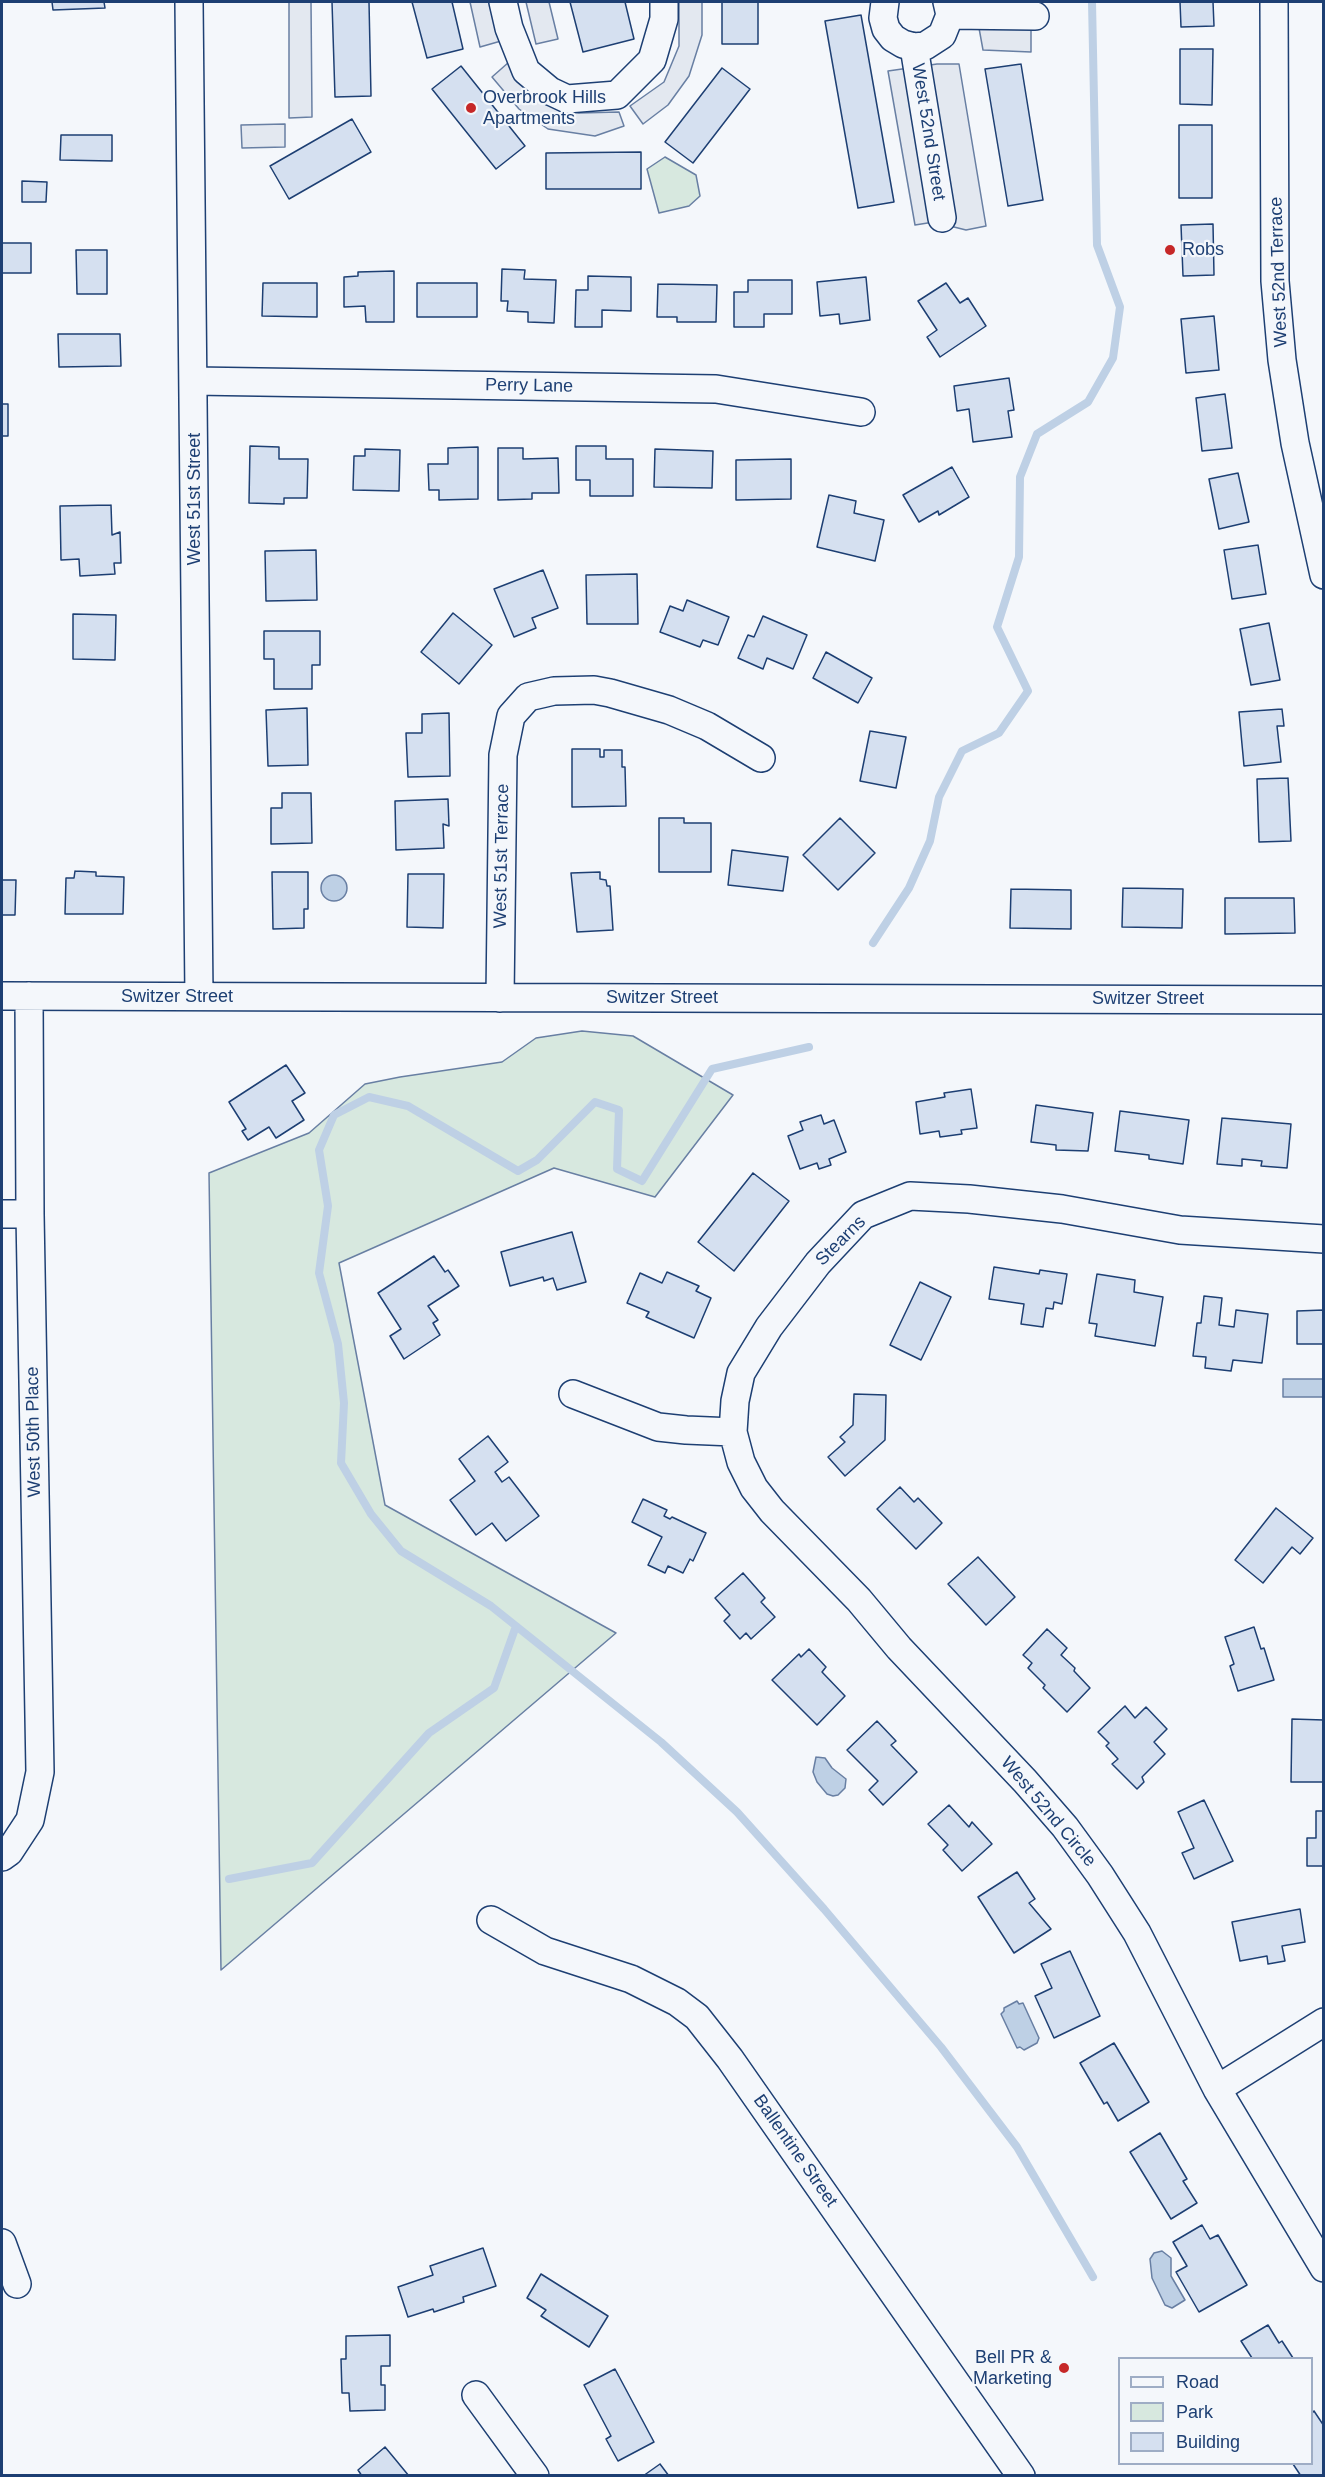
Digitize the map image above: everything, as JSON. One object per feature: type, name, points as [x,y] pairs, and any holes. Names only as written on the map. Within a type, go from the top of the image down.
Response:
[{"type":"street","name":"West 51st Street","points":[[189,2],[199,996]]},
{"type":"street","points":[[503,2],[509,28],[526,71],[550,91],[567,99],[617,95],[652,60],[664,19],[664,2]]},
{"type":"street","name":"West 52nd Street","points":[[885,2],[883,18],[886,29],[893,38],[914,47],[925,46],[942,35],[948,8]]},
{"type":"street","name":"West 52nd Terrace","points":[[1274,2],[1277,304],[1282,360],[1295,443],[1323,575]]},
{"type":"street","points":[[948,8],[1035,16]]},
{"type":"street","name":"West 52nd Street","points":[[914,47],[942,218]]},
{"type":"street","name":"Perry Lane","points":[[194,381],[716,389],[861,412]]},
{"type":"street","name":"West 51st Terrace","points":[[500,998],[503,755],[511,716],[528,697],[554,691],[594,690],[610,693],[669,710],[707,726],[761,758]]},
{"type":"street","name":"Switzer Street","points":[[2,996],[1323,1000]]},
{"type":"street","name":"West 50th Place","points":[[2,1857],[9,1852],[30,1820],[40,1772],[30,1214],[29,996]]},
{"type":"street","name":"Stearns","points":[[733,1432],[735,1401],[741,1373],[769,1327],[818,1263],[863,1215],[910,1196],[969,1199],[1062,1209],[1180,1230],[1323,1239]]},
{"type":"street","points":[[2,1214],[30,1214]]},
{"type":"street","points":[[573,1394],[658,1427],[733,1432]]},
{"type":"street","name":"West 52nd Circle","points":[[733,1432],[741,1462],[754,1488],[772,1511],[858,1600],[899,1648],[1025,1781],[1072,1836],[1107,1885],[1137,1933],[1217,2089],[1323,2268]]},
{"type":"street","name":"Ballentine Street","points":[[490,1920],[545,1951],[631,1979],[677,2002],[697,2018],[730,2059],[1021,2475]]},
{"type":"street","points":[[1217,2089],[1323,2022]]},
{"type":"street","points":[[2,2243],[17,2284]]},
{"type":"street","points":[[476,2395],[535,2475]]},
{"type":"green space","points":[[665,157],[696,175],[700,196],[689,206],[659,213],[647,169]]},
{"type":"green space","points":[[582,1031],[633,1036],[733,1095],[655,1197],[554,1168],[339,1263],[385,1505],[616,1633],[221,1970],[209,1173],[309,1133],[365,1084],[502,1062],[536,1038]]},
{"type":"shaded area","points":[[289,2],[311,2],[312,117],[289,118]]},
{"type":"shaded area","points":[[470,2],[491,2],[501,41],[480,47]]},
{"type":"shaded area","points":[[526,2],[549,2],[558,39],[536,44]]},
{"type":"shaded area","points":[[679,2],[702,2],[702,35],[689,76],[668,105],[643,124],[630,106],[664,82],[679,46]]},
{"type":"shaded area","points":[[980,2],[1031,2],[1031,52],[983,50],[979,28]]},
{"type":"shaded area","points":[[509,62],[544,104],[579,113],[619,112],[624,126],[595,136],[548,129],[519,109],[492,77]]},
{"type":"shaded area","points":[[937,64],[959,64],[986,226],[966,230],[934,222],[915,225],[888,71]]},
{"type":"shaded area","points":[[285,124],[285,147],[242,148],[241,125]]},
{"type":"water","points":[[334,875],[343,879],[347,888],[343,897],[334,901],[325,897],[321,888],[325,879]]},
{"type":"water","points":[[1283,1379],[1323,1379],[1323,1397],[1283,1397]]},
{"type":"water","points":[[816,1757],[825,1758],[832,1768],[846,1779],[845,1788],[838,1795],[827,1794],[817,1782],[813,1772]]},
{"type":"water","points":[[1017,2001],[1019,2004],[1023,2003],[1039,2038],[1037,2043],[1024,2050],[1017,2048],[1001,2014],[1004,2008]]},
{"type":"water","points":[[1162,2251],[1171,2258],[1171,2276],[1185,2300],[1172,2308],[1165,2305],[1152,2278],[1150,2259],[1154,2253]]},
{"type":"building","points":[[52,2],[104,2],[105,8],[53,10]]},
{"type":"building","points":[[332,2],[369,2],[371,96],[335,97]]},
{"type":"building","name":"Overbrook Hills Apartments","points":[[412,2],[452,2],[463,49],[427,58]]},
{"type":"building","name":"Overbrook Hills Apartments","points":[[570,2],[625,2],[634,39],[583,52]]},
{"type":"building","points":[[722,2],[758,2],[758,44],[722,44]]},
{"type":"building","points":[[1180,2],[1213,2],[1214,26],[1181,27]]},
{"type":"building","points":[[861,15],[894,202],[858,208],[825,21]]},
{"type":"building","points":[[1180,49],[1213,49],[1212,105],[1180,104]]},
{"type":"building","points":[[1021,64],[1043,200],[1008,206],[985,69]]},
{"type":"building","name":"Overbrook Hills Apartments","points":[[461,66],[525,146],[496,169],[432,89]]},
{"type":"building","points":[[722,68],[750,89],[693,163],[665,142]]},
{"type":"building","points":[[352,119],[371,152],[289,199],[270,166]]},
{"type":"building","points":[[1179,125],[1212,125],[1212,198],[1179,198]]},
{"type":"building","points":[[61,135],[112,135],[112,161],[60,160]]},
{"type":"building","name":"Overbrook Hills Apartments","points":[[641,152],[641,189],[546,189],[546,153]]},
{"type":"building","points":[[22,181],[47,182],[46,202],[22,202]]},
{"type":"building","points":[[1213,224],[1214,275],[1183,276],[1181,225]]},
{"type":"building","points":[[2,243],[31,243],[31,273],[2,273]]},
{"type":"building","points":[[76,250],[107,250],[107,294],[77,294]]},
{"type":"building","points":[[502,269],[525,270],[524,279],[556,280],[554,323],[528,322],[528,312],[507,311],[508,301],[501,301]]},
{"type":"building","points":[[394,271],[394,322],[366,322],[365,306],[344,307],[344,277],[358,276],[358,272]]},
{"type":"building","points":[[588,276],[631,277],[631,311],[602,310],[602,327],[575,327],[576,290],[588,290]]},
{"type":"building","points":[[866,277],[870,320],[840,324],[839,314],[820,316],[817,282]]},
{"type":"building","points":[[748,280],[792,280],[792,314],[764,314],[764,327],[734,327],[734,292],[748,292]]},
{"type":"building","points":[[263,283],[317,283],[317,317],[262,316]]},
{"type":"building","points":[[417,283],[477,283],[477,317],[417,317]]},
{"type":"building","points":[[946,283],[960,303],[968,298],[986,326],[940,357],[927,337],[937,330],[918,301]]},
{"type":"building","points":[[658,284],[717,285],[716,322],[677,322],[677,317],[657,317]]},
{"type":"building","points":[[1214,316],[1219,370],[1186,373],[1181,319]]},
{"type":"building","points":[[58,334],[120,334],[121,366],[59,367]]},
{"type":"building","points":[[1009,378],[1014,410],[1008,411],[1012,437],[973,442],[969,409],[957,411],[954,386]]},
{"type":"building","points":[[1225,394],[1232,448],[1202,451],[1196,398]]},
{"type":"building","points":[[2,404],[8,404],[8,436],[2,436]]},
{"type":"building","points":[[250,446],[279,447],[279,459],[308,459],[307,498],[284,498],[284,504],[249,503]]},
{"type":"building","points":[[576,446],[606,446],[606,459],[633,459],[633,496],[590,496],[590,480],[576,480]]},
{"type":"building","points":[[478,447],[478,499],[439,500],[439,490],[429,490],[428,464],[448,464],[448,448]]},
{"type":"building","points":[[498,448],[523,448],[523,459],[558,458],[559,493],[532,493],[532,499],[498,500]]},
{"type":"building","points":[[365,449],[400,450],[399,491],[353,490],[354,456],[365,456]]},
{"type":"building","points":[[655,449],[713,451],[712,488],[654,487]]},
{"type":"building","points":[[791,459],[791,499],[736,500],[736,460]]},
{"type":"building","points":[[952,467],[969,497],[939,515],[938,511],[919,522],[903,495]]},
{"type":"building","points":[[1238,473],[1249,522],[1219,529],[1209,479]]},
{"type":"building","points":[[829,495],[856,501],[854,513],[884,520],[875,561],[817,547]]},
{"type":"building","points":[[111,505],[112,535],[120,532],[121,563],[114,563],[115,574],[80,576],[79,559],[61,560],[60,506]]},
{"type":"building","points":[[1258,545],[1266,594],[1232,599],[1224,550]]},
{"type":"building","points":[[316,550],[317,600],[266,601],[265,551]]},
{"type":"building","points":[[543,570],[558,608],[532,618],[536,628],[514,637],[494,589]]},
{"type":"building","points":[[637,574],[638,624],[587,624],[586,575]]},
{"type":"building","points":[[687,600],[729,617],[718,645],[703,640],[700,647],[660,632],[670,606],[683,611]]},
{"type":"building","points":[[453,613],[492,645],[459,684],[421,652]]},
{"type":"building","points":[[73,614],[116,615],[115,660],[73,659]]},
{"type":"building","points":[[763,616],[807,635],[793,669],[767,658],[763,669],[738,658],[748,635],[754,637]]},
{"type":"building","points":[[1269,623],[1280,680],[1251,685],[1240,629]]},
{"type":"building","points":[[264,631],[320,631],[320,665],[312,665],[312,689],[274,689],[274,659],[264,659]]},
{"type":"building","points":[[826,652],[872,678],[858,703],[813,678]]},
{"type":"building","points":[[307,708],[308,765],[268,766],[266,710]]},
{"type":"building","points":[[1282,709],[1284,726],[1277,726],[1281,762],[1244,766],[1239,712]]},
{"type":"building","points":[[449,713],[450,776],[408,777],[406,733],[422,733],[422,714]]},
{"type":"building","points":[[870,731],[906,737],[896,788],[860,781]]},
{"type":"building","points":[[572,749],[600,749],[600,757],[604,757],[604,750],[622,750],[626,806],[572,807]]},
{"type":"building","points":[[1288,778],[1291,841],[1259,842],[1257,779]]},
{"type":"building","points":[[282,793],[311,793],[312,843],[271,844],[271,808],[282,808]]},
{"type":"building","points":[[448,799],[449,826],[443,824],[444,848],[396,850],[395,801]]},
{"type":"building","points":[[659,818],[684,818],[684,823],[711,823],[711,872],[659,872]]},
{"type":"building","points":[[840,818],[875,853],[838,890],[803,855]]},
{"type":"building","points":[[732,850],[788,857],[783,891],[728,885]]},
{"type":"building","points":[[75,871],[96,872],[96,876],[124,877],[123,914],[65,914],[66,878],[74,878]]},
{"type":"building","points":[[272,872],[308,872],[308,909],[304,909],[304,928],[273,929]]},
{"type":"building","points":[[600,872],[600,879],[606,880],[607,886],[610,886],[613,930],[577,932],[571,873]]},
{"type":"building","points":[[408,874],[444,874],[443,928],[407,927]]},
{"type":"building","points":[[2,880],[16,880],[15,915],[2,915]]},
{"type":"building","points":[[1123,888],[1183,889],[1182,928],[1122,927]]},
{"type":"building","points":[[1011,889],[1071,890],[1071,929],[1010,928]]},
{"type":"building","points":[[1225,898],[1294,898],[1295,933],[1225,934]]},
{"type":"building","points":[[286,1065],[305,1093],[292,1101],[304,1120],[276,1138],[269,1127],[248,1140],[242,1131],[246,1129],[229,1102]]},
{"type":"building","points":[[971,1089],[977,1128],[961,1130],[962,1134],[940,1137],[939,1131],[920,1134],[916,1102],[945,1097],[944,1093]]},
{"type":"building","points":[[1036,1105],[1093,1113],[1088,1151],[1056,1150],[1056,1145],[1031,1142]]},
{"type":"building","points":[[1120,1111],[1189,1120],[1183,1164],[1149,1159],[1149,1155],[1115,1151]]},
{"type":"building","points":[[821,1115],[824,1124],[834,1120],[846,1152],[829,1159],[831,1165],[819,1169],[817,1163],[800,1169],[788,1136],[803,1130],[800,1122]]},
{"type":"building","points":[[1222,1118],[1291,1124],[1287,1168],[1261,1166],[1262,1161],[1242,1159],[1242,1166],[1217,1164]]},
{"type":"building","points":[[753,1173],[789,1201],[734,1271],[698,1242]]},
{"type":"building","points":[[572,1232],[586,1282],[557,1290],[553,1278],[544,1281],[543,1277],[510,1286],[501,1252]]},
{"type":"building","points":[[434,1256],[459,1286],[428,1306],[438,1320],[433,1323],[440,1335],[404,1359],[390,1336],[401,1329],[378,1293]]},
{"type":"building","points":[[994,1267],[1039,1274],[1040,1270],[1067,1274],[1062,1304],[1054,1302],[1053,1309],[1046,1308],[1043,1327],[1021,1324],[1024,1304],[989,1299]]},
{"type":"building","points":[[667,1272],[699,1286],[696,1291],[711,1298],[694,1338],[646,1317],[649,1312],[627,1303],[640,1273],[662,1283]]},
{"type":"building","points":[[1097,1274],[1135,1280],[1134,1292],[1163,1297],[1155,1346],[1095,1336],[1097,1324],[1089,1323]]},
{"type":"building","points":[[920,1282],[951,1297],[921,1360],[890,1345]]},
{"type":"building","points":[[1204,1296],[1222,1298],[1219,1325],[1234,1327],[1236,1310],[1268,1314],[1262,1363],[1233,1360],[1231,1371],[1205,1368],[1206,1357],[1193,1356],[1197,1323],[1201,1323]]},
{"type":"building","points":[[1324,1310],[1324,1344],[1297,1344],[1297,1311]]},
{"type":"building","points":[[854,1394],[886,1395],[885,1440],[845,1476],[828,1457],[845,1442],[840,1437],[853,1425]]},
{"type":"building","points":[[488,1436],[508,1462],[495,1472],[502,1482],[509,1477],[539,1516],[506,1541],[492,1523],[476,1535],[450,1500],[475,1481],[459,1459]]},
{"type":"building","points":[[900,1487],[914,1502],[918,1498],[942,1523],[916,1549],[877,1509]]},
{"type":"building","points":[[643,1499],[667,1510],[664,1516],[670,1519],[672,1517],[706,1533],[693,1561],[690,1559],[683,1573],[668,1566],[665,1573],[648,1565],[662,1537],[632,1522]]},
{"type":"building","points":[[1276,1508],[1313,1538],[1300,1554],[1292,1547],[1263,1583],[1235,1560]]},
{"type":"building","points":[[978,1557],[1015,1597],[986,1625],[948,1584]]},
{"type":"building","points":[[743,1573],[765,1598],[761,1602],[775,1617],[751,1639],[746,1633],[740,1639],[724,1621],[730,1615],[715,1598]]},
{"type":"building","points":[[1254,1627],[1261,1649],[1264,1648],[1274,1680],[1238,1691],[1230,1666],[1234,1664],[1225,1637]]},
{"type":"building","points":[[1047,1629],[1067,1648],[1061,1655],[1075,1668],[1074,1671],[1090,1688],[1067,1712],[1043,1688],[1045,1685],[1028,1668],[1032,1663],[1023,1655]]},
{"type":"building","points":[[809,1649],[826,1667],[822,1672],[845,1696],[817,1725],[772,1680],[799,1654],[801,1657]]},
{"type":"building","points":[[1125,1706],[1135,1718],[1146,1707],[1167,1729],[1154,1742],[1165,1754],[1142,1777],[1144,1782],[1137,1789],[1112,1764],[1118,1759],[1106,1746],[1109,1743],[1098,1732]]},
{"type":"building","points":[[1292,1719],[1324,1720],[1324,1782],[1291,1782]]},
{"type":"building","points":[[877,1721],[896,1741],[891,1745],[917,1772],[883,1805],[869,1790],[878,1781],[847,1750]]},
{"type":"building","points":[[1204,1800],[1233,1861],[1194,1879],[1182,1853],[1194,1848],[1178,1812]]},
{"type":"building","points":[[949,1805],[969,1827],[972,1822],[992,1844],[962,1871],[943,1850],[948,1845],[928,1824]]},
{"type":"building","points":[[1316,1811],[1324,1811],[1324,1866],[1307,1866],[1307,1838],[1316,1838]]},
{"type":"building","points":[[1017,1872],[1035,1899],[1029,1903],[1051,1929],[1014,1953],[978,1897]]},
{"type":"building","points":[[1300,1909],[1305,1942],[1282,1946],[1285,1961],[1268,1964],[1267,1956],[1240,1961],[1232,1922]]},
{"type":"building","points":[[1070,1951],[1100,2016],[1054,2038],[1035,1996],[1052,1988],[1041,1964]]},
{"type":"building","points":[[1114,2043],[1149,2102],[1118,2121],[1107,2102],[1104,2104],[1080,2063]]},
{"type":"building","points":[[1160,2133],[1187,2179],[1183,2181],[1197,2203],[1171,2219],[1130,2152]]},
{"type":"building","points":[[1202,2225],[1210,2239],[1218,2235],[1247,2285],[1199,2312],[1176,2272],[1187,2266],[1173,2242]]},
{"type":"building","points":[[483,2248],[496,2286],[463,2297],[464,2302],[434,2312],[433,2309],[408,2317],[398,2287],[433,2275],[430,2266]]},
{"type":"building","points":[[541,2274],[608,2316],[589,2347],[541,2316],[546,2310],[527,2298]]},
{"type":"building","points":[[1268,2325],[1279,2343],[1282,2341],[1292,2357],[1251,2357],[1241,2341]]},
{"type":"building","points":[[390,2335],[390,2366],[381,2366],[381,2385],[385,2385],[385,2410],[350,2411],[349,2393],[342,2393],[341,2359],[346,2359],[346,2336]]},
{"type":"building","points":[[615,2369],[654,2442],[618,2461],[606,2439],[611,2436],[584,2385]]},
{"type":"building","points":[[1313,2412],[1324,2426],[1324,2476],[1301,2476],[1294,2465],[1313,2465]]},
{"type":"building","points":[[385,2447],[409,2476],[362,2476],[358,2470]]},
{"type":"building","points":[[660,2464],[669,2476],[643,2476]]},
{"type":"waterway","points":[[873,943],[909,888],[930,841],[939,797],[962,751],[999,733],[1028,691],[997,627],[1019,557],[1020,477],[1037,434],[1088,402],[1113,358],[1120,307],[1097,245],[1092,2]]},
{"type":"waterway","points":[[809,1047],[712,1069],[642,1181],[617,1169],[619,1110],[595,1102],[537,1160],[518,1171],[408,1106],[369,1097],[334,1115],[319,1150],[328,1206],[319,1273],[338,1344],[344,1403],[341,1463],[371,1514],[401,1551],[491,1606],[661,1742],[737,1812],[824,1909],[941,2047],[1017,2147],[1093,2277]]},
{"type":"waterway","points":[[229,1879],[312,1863],[429,1733],[494,1688],[516,1626]]},
{"type":"place","name":"Overbrook Hills Apartments","points":[[471,108]]},
{"type":"place","name":"Robs","points":[[1170,250]]},
{"type":"place","name":"Bell PR & Marketing","points":[[1064,2368]]}]
